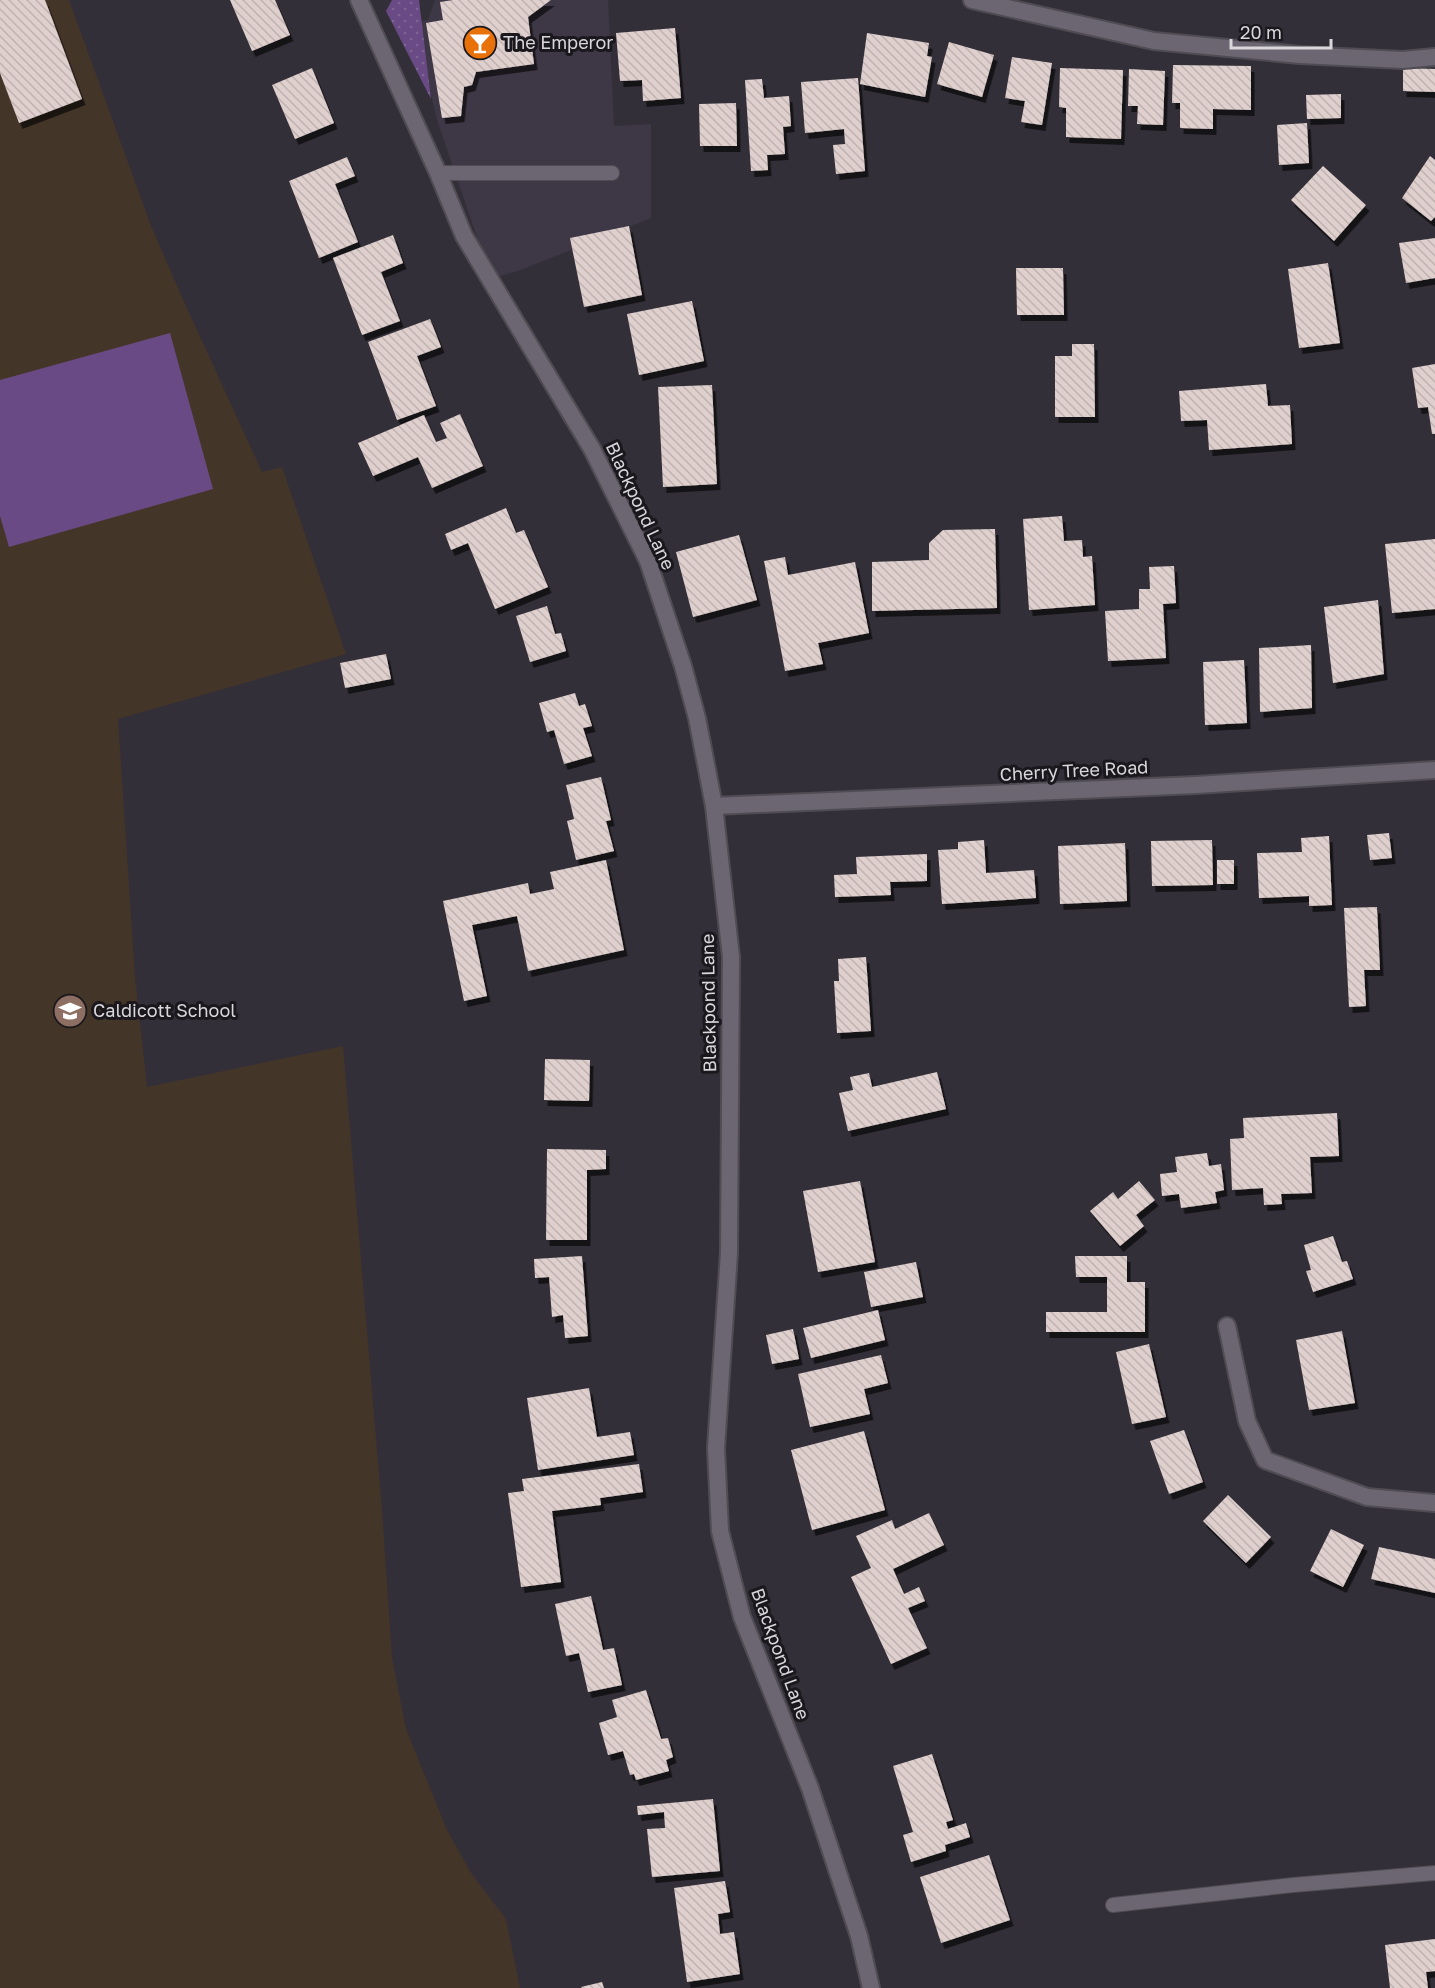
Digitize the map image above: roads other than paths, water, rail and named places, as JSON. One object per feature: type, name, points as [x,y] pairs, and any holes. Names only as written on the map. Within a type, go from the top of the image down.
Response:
[{"type":"street","name":"Blackpond Lane","points":[[359,0],[438,173],[464,236],[592,449],[648,561],[683,666],[714,806],[731,957],[729,1253],[716,1448],[720,1531],[742,1617],[810,1788],[859,1936],[871,1988]]},
{"type":"street","points":[[972,0],[1154,41],[1300,55],[1403,60],[1435,57]]},
{"type":"street","name":"Cherry Tree Road","points":[[714,806],[1196,785],[1435,770]]},
{"type":"street","points":[[1227,1326],[1247,1421],[1265,1460],[1367,1497],[1435,1503]]},
{"type":"lane","points":[[438,173],[612,173]]},
{"type":"lane","points":[[1113,1905],[1293,1885],[1435,1873]]},
{"type":"place","name":"The Emperor","points":[[480,43]]},
{"type":"place","name":"Caldicott School","points":[[70,1011]]}]
